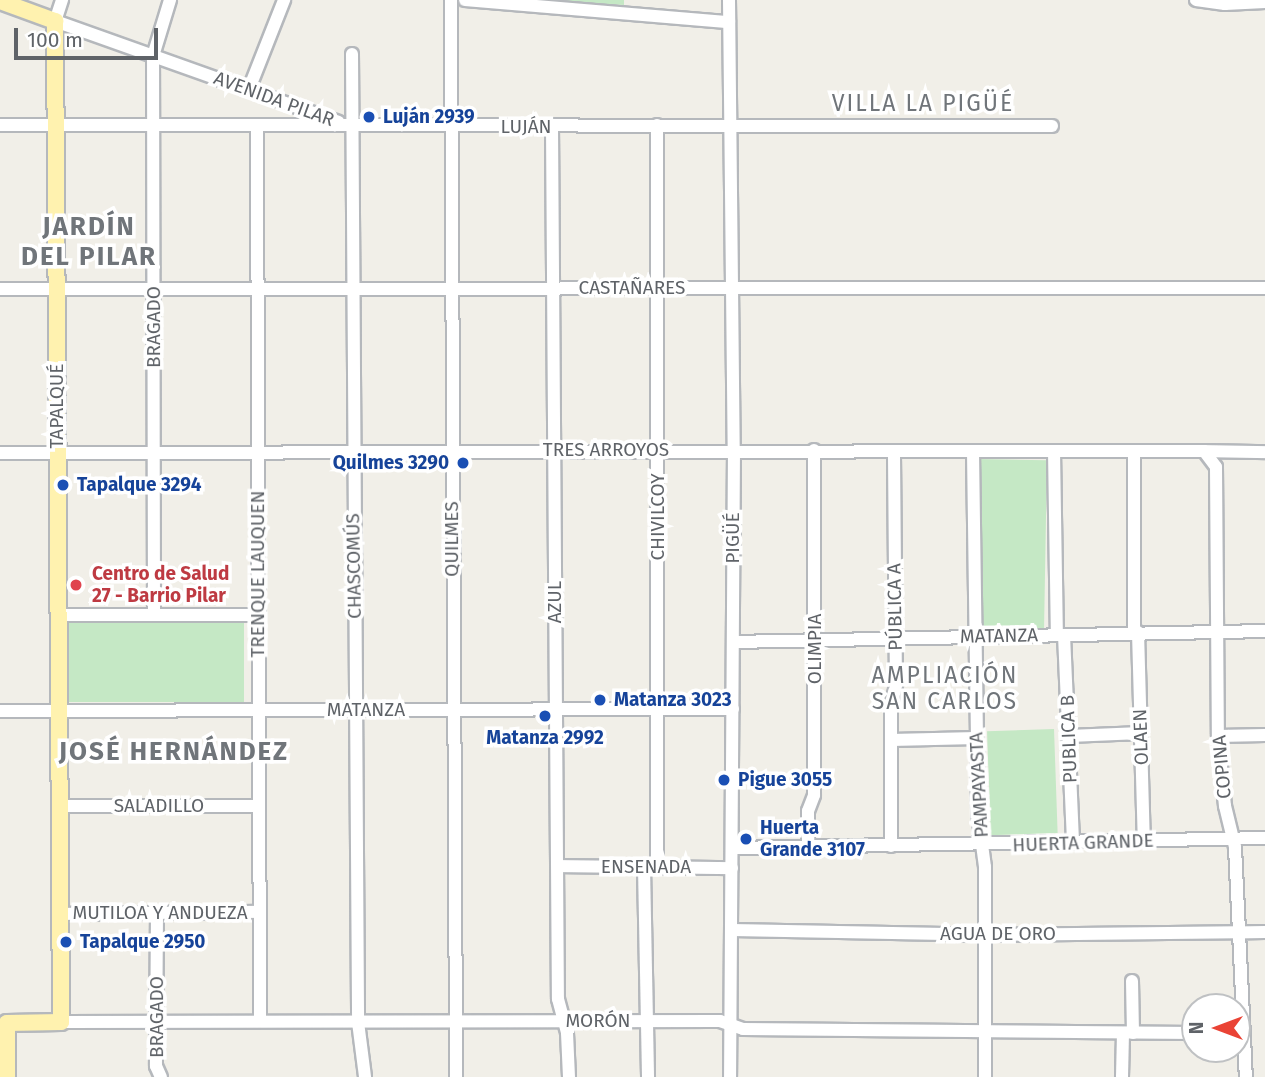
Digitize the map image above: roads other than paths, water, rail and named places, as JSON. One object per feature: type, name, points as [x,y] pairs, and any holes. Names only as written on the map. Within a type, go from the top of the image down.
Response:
[{"type":"main road","name":"AVENIDA PILAR","points":[[0,1],[55,21]]},
{"type":"main road","name":"TAPALQUÉ","points":[[55,21],[61,1022]]},
{"type":"main road","name":"MORÓN","points":[[3,1023],[61,1022]]},
{"type":"main road","points":[[3,1023],[7,1077]]},
{"type":"street","name":"TAPALQUÉ","points":[[55,21],[62,0]]},
{"type":"street","name":"BRAGADO","points":[[154,615],[152,55],[170,0]]},
{"type":"street","points":[[249,89],[284,0]]},
{"type":"street","name":"QUILMES","points":[[451,0],[456,1077]]},
{"type":"street","points":[[465,0],[729,22]]},
{"type":"street","points":[[634,0],[634,14]]},
{"type":"street","name":"PIGÜÉ","points":[[729,0],[734,449],[730,1077]]},
{"type":"street","points":[[1196,0],[1265,2]]},
{"type":"street","name":"AVENIDA PILAR","points":[[55,21],[350,126]]},
{"type":"street","name":"CHASCOMÚS","points":[[352,54],[351,288],[358,1022],[365,1077]]},
{"type":"street","name":"LUJÁN","points":[[0,125],[1052,126]]},
{"type":"street","name":"CHIVILCOY","points":[[648,1077],[651,867],[658,709],[657,125]]},
{"type":"street","name":"TRENQUE LAUQUEN","points":[[257,126],[260,1021]]},
{"type":"street","name":"AZUL","points":[[552,127],[558,999],[565,1021],[569,1077]]},
{"type":"street","name":"CASTAÑARES","points":[[0,289],[1265,288]]},
{"type":"street","name":"TRES ARROYOS","points":[[0,453],[734,449],[1134,451],[1208,454],[1265,452]]},
{"type":"street","name":"OLIMPIA","points":[[808,847],[808,811],[814,795],[814,450]]},
{"type":"street","name":"PÚBLICA A","points":[[891,846],[895,639],[894,451]]},
{"type":"street","name":"PUBLICA B","points":[[1054,451],[1060,635],[1069,736],[1073,843]]},
{"type":"street","name":"OLAEN","points":[[1134,451],[1136,633],[1144,841]]},
{"type":"street","name":"PAMPAYASTA","points":[[972,452],[977,738],[985,935],[985,1077]]},
{"type":"street","name":"COPINA","points":[[1208,454],[1216,467],[1218,736],[1234,839],[1241,993]]},
{"type":"street","points":[[58,615],[259,615]]},
{"type":"street","name":"MATANZA","points":[[733,642],[1265,631]]},
{"type":"street","name":"MATANZA","points":[[0,711],[733,709]]},
{"type":"street","points":[[1069,736],[1141,733]]},
{"type":"street","points":[[1218,736],[1265,735]]},
{"type":"street","points":[[891,740],[977,738]]},
{"type":"street","name":"SALADILLO","points":[[59,806],[259,806]]},
{"type":"street","name":"HUERTA GRANDE","points":[[732,848],[1265,838]]},
{"type":"street","name":"ENSENADA","points":[[559,866],[732,868]]},
{"type":"street","name":"MUTILOA Y ANDUEZA","points":[[60,914],[260,912]]},
{"type":"street","name":"BRAGADO","points":[[157,913],[156,1066],[161,1077]]},
{"type":"street","name":"AGUA DE ORO","points":[[732,930],[985,935],[1265,932]]},
{"type":"street","points":[[1122,1077],[1132,981]]},
{"type":"street","name":"MORÓN","points":[[61,1022],[648,1021],[731,1024],[743,1029],[1181,1033]]},
{"type":"place","name":"Luján 2939","points":[[369,117]]},
{"type":"place","name":"Quilmes 3290","points":[[463,463]]},
{"type":"place","name":"Tapalque 3294","points":[[63,485]]},
{"type":"place","name":"Centro de Salud 27 - Barrio Pilar","points":[[76,585]]},
{"type":"place","name":"Matanza 3023","points":[[600,700]]},
{"type":"place","name":"Matanza 2992","points":[[545,716]]},
{"type":"place","name":"Pigue 3055","points":[[724,780]]},
{"type":"place","name":"Huerta Grande 3107","points":[[746,839]]},
{"type":"place","name":"Tapalque 2950","points":[[66,942]]},
{"type":"district","name":"VILLA LA PIGÜÉ","points":[[923,103]]},
{"type":"district","name":"JARDÍN DEL PILAR","points":[[89,242]]},
{"type":"district","name":"AMPLIACIÓN SAN CARLOS","points":[[945,688]]},
{"type":"district","name":"JOSÉ HERNÁNDEZ","points":[[174,752]]}]
